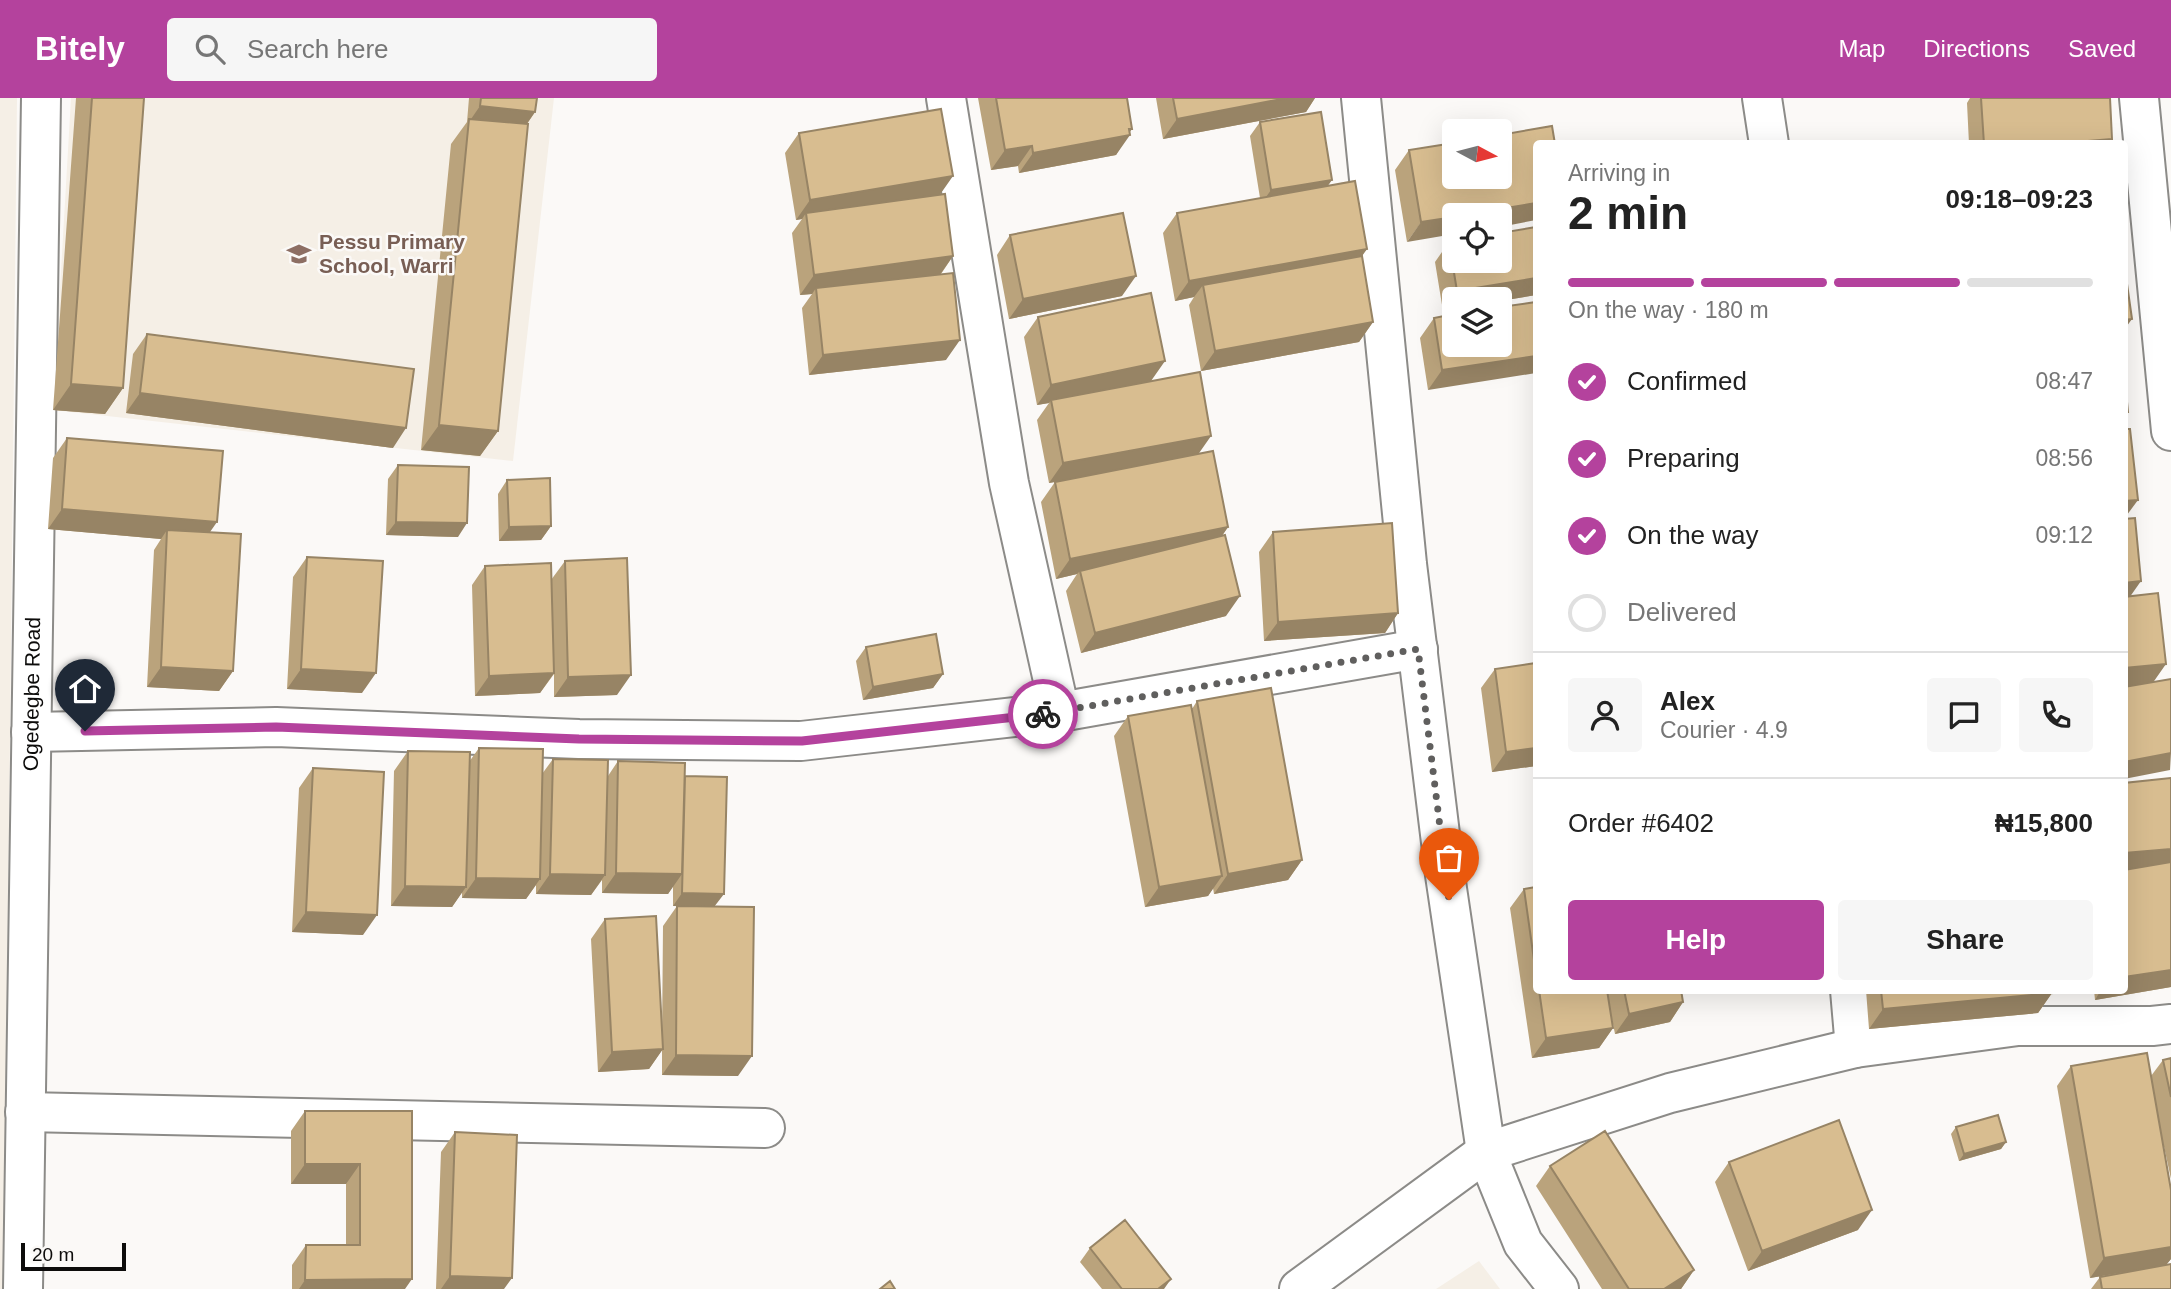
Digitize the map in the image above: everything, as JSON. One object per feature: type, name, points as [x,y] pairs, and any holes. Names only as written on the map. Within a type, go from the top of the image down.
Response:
[{"type":"street","name":"Ogedegbe Road","points":[[23,1289],[41,98]]},
{"type":"street","points":[[946,98],[1009,483],[1060,712]]},
{"type":"street","points":[[1361,98],[1418,649],[1445,875],[1486,1152],[1523,1243],[1559,1289]]},
{"type":"street","points":[[1762,98],[1768,140]]},
{"type":"street","points":[[2139,98],[2171,431]]},
{"type":"street","points":[[31,732],[276,727],[579,739],[802,741],[1060,712],[1418,649]]},
{"type":"street","points":[[1850,994],[1854,1048]]},
{"type":"street","points":[[1299,1289],[1486,1152],[1670,1093],[1854,1048],[2018,1026],[2171,1024]]},
{"type":"street","points":[[25,1112],[765,1128]]},
{"type":"shaded area","points":[[0,98],[17,98],[4,1289],[0,1289]]},
{"type":"shaded area","name":"Pessu Primary School, Warri","points":[[71,98],[554,98],[513,461],[53,410]]},
{"type":"shaded area","points":[[1479,1261],[1500,1289],[1436,1289]]},
{"type":"building","points":[[92,98],[144,98],[123,388],[71,384]]},
{"type":"building","points":[[481,98],[537,98],[535,112],[480,106]]},
{"type":"building","points":[[996,98],[1127,98],[1132,129],[1129,129],[1130,135],[1033,153],[1032,146],[1005,150]]},
{"type":"building","points":[[1173,98],[1287,98],[1177,119]]},
{"type":"building","points":[[1981,98],[2110,98],[2112,139],[1984,140]]},
{"type":"building","points":[[941,109],[953,176],[810,200],[799,133]]},
{"type":"building","points":[[1321,112],[1332,180],[1271,190],[1260,122]]},
{"type":"building","points":[[469,119],[528,124],[498,431],[439,425]]},
{"type":"building","points":[[1552,126],[1554,140],[1533,140],[1533,203],[1512,207],[1512,203],[1442,203],[1442,219],[1421,222],[1409,150],[1442,145],[1442,189],[1512,189],[1512,133]]},
{"type":"building","points":[[1355,181],[1367,249],[1189,281],[1177,213]]},
{"type":"building","points":[[945,194],[953,256],[814,275],[806,213]]},
{"type":"building","points":[[1123,213],[1136,276],[1023,299],[1010,235]]},
{"type":"building","points":[[1533,228],[1533,278],[1481,287],[1456,287],[1454,273],[1512,273],[1512,231]]},
{"type":"building","points":[[1362,256],[1373,322],[1215,351],[1203,285]]},
{"type":"building","points":[[953,273],[960,340],[823,355],[816,288]]},
{"type":"building","points":[[2128,291],[2132,319],[2128,320]]},
{"type":"building","points":[[1151,293],[1165,361],[1051,385],[1038,317]]},
{"type":"building","points":[[1533,302],[1533,356],[1442,370],[1434,318],[1442,316],[1442,357],[1512,357],[1512,305]]},
{"type":"building","points":[[147,334],[414,369],[406,428],[140,393]]},
{"type":"building","points":[[1200,372],[1211,436],[1063,463],[1051,400]]},
{"type":"building","points":[[2128,429],[2130,429],[2138,500],[2128,501]]},
{"type":"building","points":[[67,438],[223,451],[217,522],[62,509]]},
{"type":"building","points":[[1213,451],[1228,527],[1070,559],[1055,482]]},
{"type":"building","points":[[398,465],[469,467],[467,523],[396,522]]},
{"type":"building","points":[[550,478],[551,526],[509,527],[507,480]]},
{"type":"building","points":[[2135,518],[2141,581],[2128,583],[2128,519]]},
{"type":"building","points":[[1392,523],[1398,613],[1278,622],[1273,532]]},
{"type":"building","points":[[167,530],[241,534],[233,671],[161,667]]},
{"type":"building","points":[[1225,535],[1240,596],[1095,633],[1080,571]]},
{"type":"building","points":[[307,557],[383,561],[376,673],[301,669]]},
{"type":"building","points":[[627,558],[631,675],[568,677],[565,561]]},
{"type":"building","points":[[551,563],[554,673],[489,676],[485,566]]},
{"type":"building","points":[[2158,593],[2166,664],[2128,668],[2128,597]]},
{"type":"building","points":[[936,634],[943,674],[873,687],[866,647]]},
{"type":"building","points":[[1533,663],[1533,748],[1506,752],[1495,669]]},
{"type":"building","points":[[2171,679],[2171,753],[2128,761],[2128,686]]},
{"type":"building","points":[[1271,688],[1302,860],[1228,874],[1197,701]]},
{"type":"building","points":[[1191,705],[1222,876],[1159,887],[1128,716]]},
{"type":"building","points":[[479,748],[543,749],[540,879],[476,878]]},
{"type":"building","points":[[408,751],[470,752],[466,887],[405,886]]},
{"type":"building","points":[[553,759],[608,760],[605,875],[550,874]]},
{"type":"building","points":[[618,761],[685,763],[682,874],[616,873]]},
{"type":"building","points":[[313,768],[384,772],[377,915],[306,912]]},
{"type":"building","points":[[685,776],[727,777],[724,894],[682,893]]},
{"type":"building","points":[[2171,778],[2171,849],[2128,853],[2128,783]]},
{"type":"building","points":[[2171,862],[2171,970],[2128,976],[2128,869]]},
{"type":"building","points":[[1533,888],[1533,953],[1524,889]]},
{"type":"building","points":[[677,906],[754,907],[752,1056],[676,1055]]},
{"type":"building","points":[[656,916],[663,1049],[612,1052],[605,919]]},
{"type":"building","points":[[1540,994],[1608,994],[1613,1028],[1546,1038]]},
{"type":"building","points":[[1625,994],[1682,994],[1683,1002],[1629,1014]]},
{"type":"building","points":[[1881,994],[2041,994],[1883,1009]]},
{"type":"building","points":[[2147,1053],[2171,1190],[2171,1247],[2104,1258],[2071,1066]]},
{"type":"building","points":[[2171,1058],[2171,1097],[2163,1060]]},
{"type":"building","points":[[305,1111],[412,1111],[412,1279],[305,1280],[306,1245],[360,1245],[360,1164],[305,1164]]},
{"type":"building","points":[[1998,1115],[2006,1142],[1964,1154],[1956,1127]]},
{"type":"building","points":[[1839,1120],[1872,1210],[1762,1251],[1729,1162]]},
{"type":"building","points":[[1605,1131],[1694,1270],[1664,1289],[1629,1289],[1550,1166]]},
{"type":"building","points":[[455,1132],[517,1135],[512,1278],[450,1276]]},
{"type":"building","points":[[1125,1220],[1171,1279],[1158,1289],[1122,1289],[1090,1248]]},
{"type":"building","points":[[2171,1264],[2171,1289],[2102,1289],[2100,1277]]},
{"type":"building","points":[[890,1281],[895,1289],[880,1289]]},
{"type":"way so far","points":[[1043,714],[1418,649],[1449,900]]},
{"type":"place","name":"Pessu Primary School, Warri","points":[[299,254]]},
{"type":"route","points":[[85,731],[276,727],[579,739],[802,741],[1043,714]]}]
